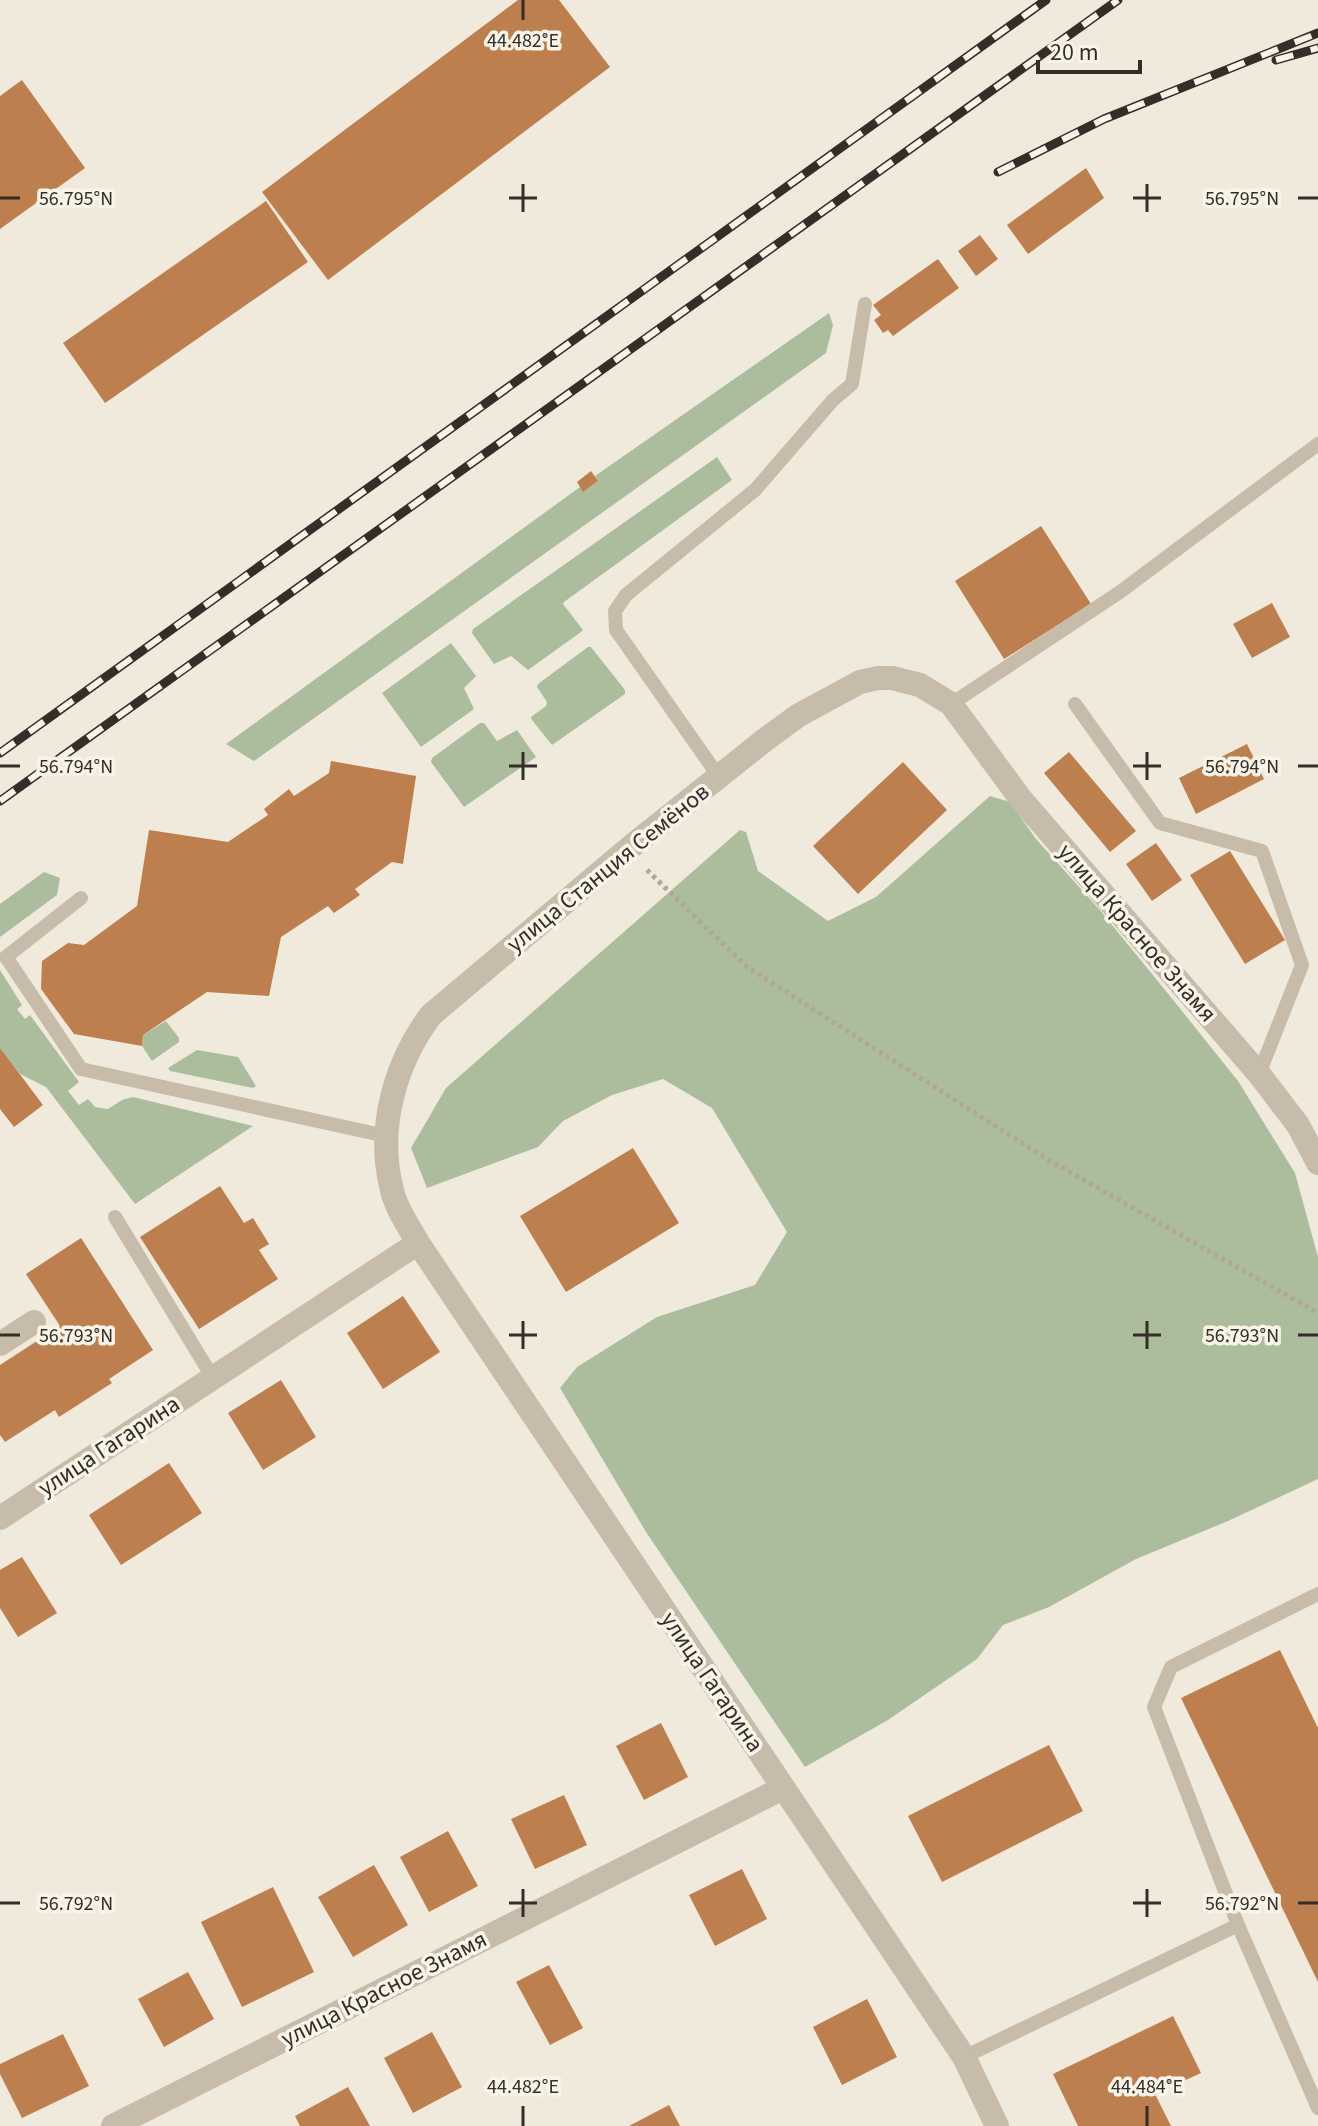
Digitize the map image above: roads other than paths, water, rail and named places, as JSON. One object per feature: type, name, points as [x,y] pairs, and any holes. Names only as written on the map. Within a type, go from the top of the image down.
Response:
[{"type":"street","name":"улица Станция Семёнов","points":[[391,1187],[386,1136],[400,1067],[414,1038],[431,1015],[627,851],[799,715],[860,682],[878,678],[907,681],[931,690],[951,704]]},
{"type":"street","name":"улица Красное Знамя","points":[[951,704],[1020,798],[1259,1074],[1298,1125],[1318,1163]]},
{"type":"street","name":"улица Гагарина","points":[[391,1187],[397,1205],[418,1243],[964,2057],[997,2126]]},
{"type":"street","name":"улица Гагарина","points":[[0,1518],[418,1243]]},
{"type":"street","points":[[0,1344],[34,1322]]},
{"type":"street","name":"улица Красное Знамя","points":[[113,2126],[783,1788]]},
{"type":"lane","points":[[719,777],[616,630],[615,611],[626,595],[755,490],[833,400],[852,384],[865,304]]},
{"type":"lane","points":[[951,704],[1120,592],[1318,444]]},
{"type":"lane","points":[[1075,704],[1160,823],[1262,851],[1302,965],[1259,1074]]},
{"type":"lane","points":[[81,898],[6,957],[81,1069],[386,1136]]},
{"type":"lane","points":[[115,1217],[213,1378]]},
{"type":"lane","points":[[1318,1594],[1171,1667],[1154,1707],[1238,1925],[1318,2108]]},
{"type":"lane","points":[[964,2057],[1238,1925]]},
{"type":"railway","points":[[0,753],[1046,0]]},
{"type":"railway","points":[[0,801],[1118,0]]},
{"type":"railway","points":[[998,172],[1104,119],[1318,33]]},
{"type":"railway","points":[[1276,60],[1318,48]]}]
